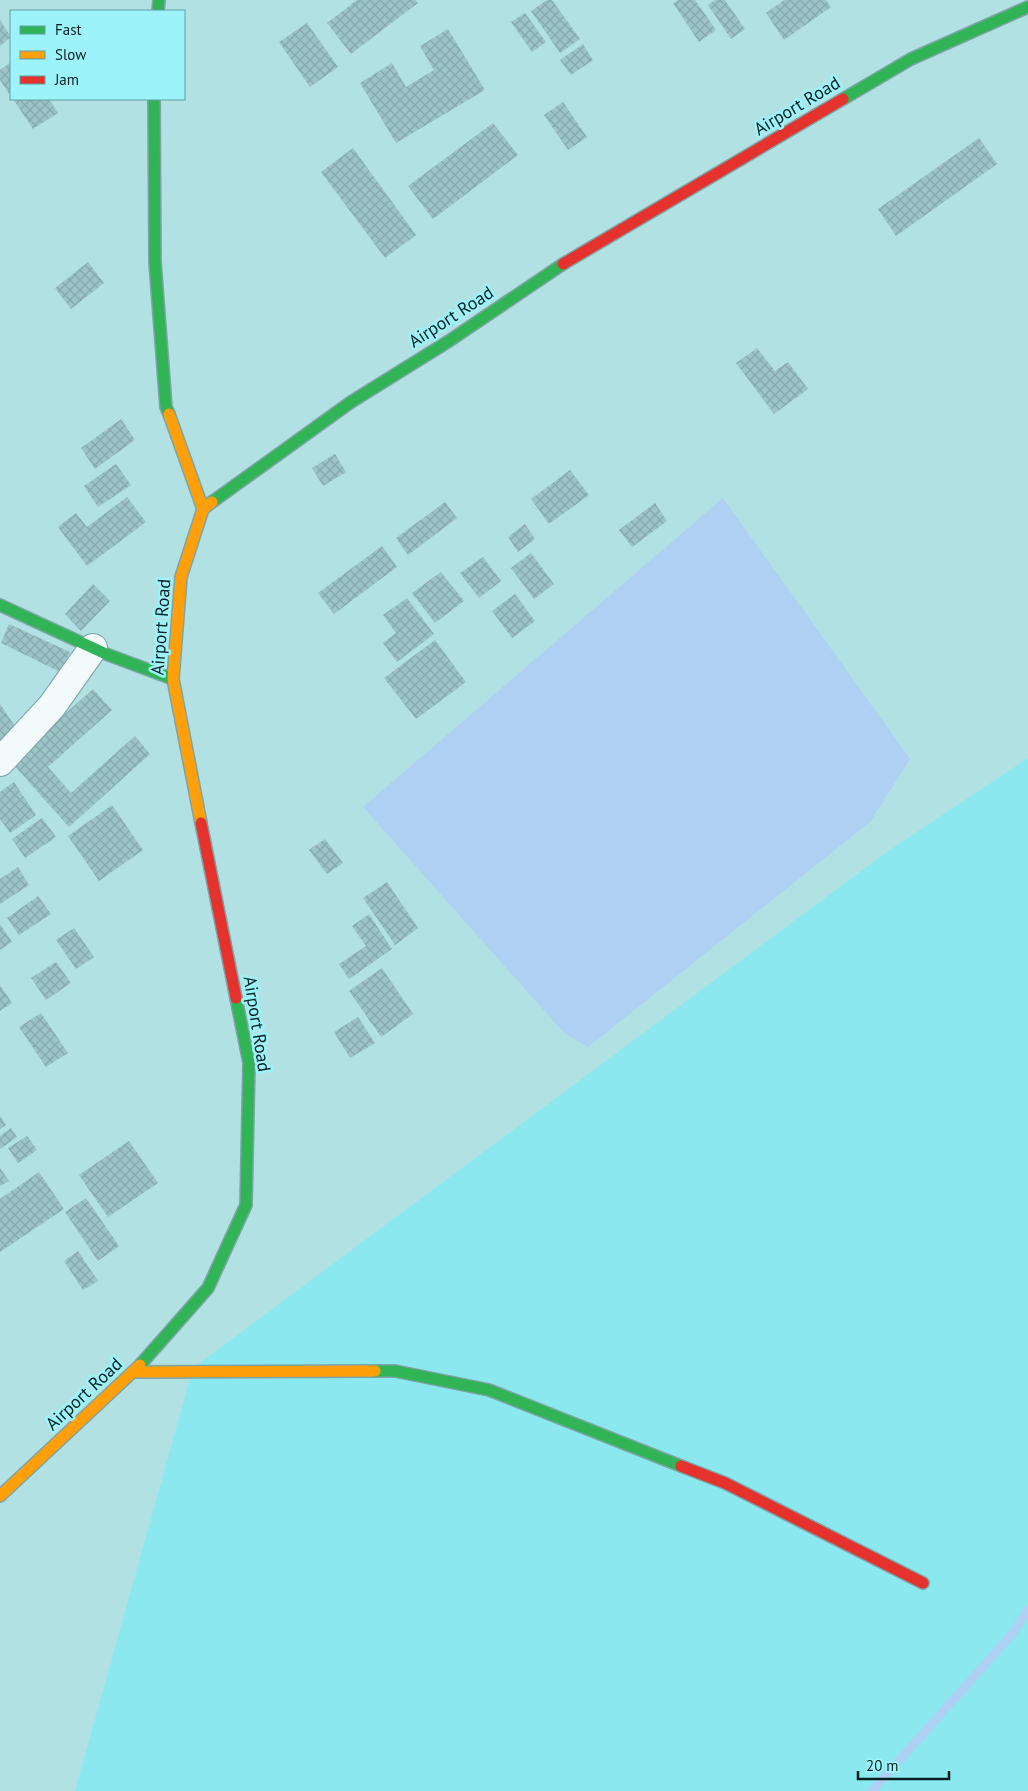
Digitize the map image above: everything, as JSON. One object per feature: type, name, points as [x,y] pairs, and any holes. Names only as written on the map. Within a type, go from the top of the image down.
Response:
[{"type":"main road","name":"Airport Road","points":[[0,1496],[134,1372],[208,1288],[246,1205],[249,1063],[173,679],[181,577],[204,509],[351,402],[449,341],[548,273],[911,59],[1028,7]]},
{"type":"main road","points":[[154,100],[155,262],[166,407],[204,509]]},
{"type":"main road","points":[[0,605],[93,648],[173,679]]},
{"type":"main road","points":[[134,1372],[395,1371],[489,1390],[725,1483],[923,1583]]},
{"type":"street","points":[[0,762],[52,706],[93,648]]},
{"type":"shaded area","points":[[723,498],[910,759],[870,822],[588,1047],[565,1034],[363,807]]},
{"type":"shaded area","points":[[1028,758],[1028,1791],[75,1791],[193,1368],[884,854]]},
{"type":"building","points":[[357,0],[415,0],[418,3],[351,54],[327,23]]},
{"type":"building","points":[[547,0],[552,0],[580,39],[560,53],[531,11]]},
{"type":"building","points":[[678,0],[695,0],[716,30],[699,42],[673,3]]},
{"type":"building","points":[[715,0],[725,0],[745,29],[731,39],[708,5]]},
{"type":"building","points":[[784,0],[826,0],[831,7],[784,40],[766,13]]},
{"type":"building","points":[[525,13],[546,42],[532,52],[511,22]]},
{"type":"building","points":[[0,20],[10,38],[0,46]]},
{"type":"building","points":[[307,23],[338,67],[310,87],[279,42]]},
{"type":"building","points":[[448,29],[485,90],[396,143],[360,83],[392,63],[406,87],[434,70],[420,46]]},
{"type":"building","points":[[583,44],[593,60],[571,75],[560,60]]},
{"type":"building","points":[[10,63],[10,95],[0,80],[0,70]]},
{"type":"building","points":[[14,100],[50,100],[58,113],[33,129]]},
{"type":"building","points":[[563,102],[587,137],[568,150],[544,115]]},
{"type":"building","points":[[493,123],[518,155],[433,219],[408,186]]},
{"type":"building","points":[[979,138],[997,164],[896,236],[878,209]]},
{"type":"building","points":[[353,148],[416,235],[385,258],[321,172]]},
{"type":"building","points":[[88,262],[104,283],[71,309],[55,288]]},
{"type":"building","points":[[757,348],[775,371],[788,362],[808,389],[774,414],[736,363]]},
{"type":"building","points":[[121,419],[135,440],[95,469],[81,448]]},
{"type":"building","points":[[335,454],[346,472],[323,486],[312,468]]},
{"type":"building","points":[[116,464],[131,485],[98,507],[84,486]]},
{"type":"building","points":[[570,470],[589,495],[549,524],[531,499]]},
{"type":"building","points":[[127,497],[146,522],[87,566],[58,527],[76,513],[87,527]]},
{"type":"building","points":[[445,502],[457,518],[408,555],[396,538]]},
{"type":"building","points":[[655,503],[667,521],[632,547],[619,530]]},
{"type":"building","points":[[525,524],[535,539],[518,552],[508,537]]},
{"type":"building","points":[[382,546],[397,567],[334,614],[318,593]]},
{"type":"building","points":[[531,553],[554,584],[534,599],[511,568]]},
{"type":"building","points":[[483,557],[501,581],[479,598],[460,573]]},
{"type":"building","points":[[441,572],[464,601],[435,623],[412,593]]},
{"type":"building","points":[[93,584],[110,601],[81,631],[65,614]]},
{"type":"building","points":[[515,594],[535,621],[512,638],[492,611]]},
{"type":"building","points":[[407,598],[434,634],[397,662],[383,643],[396,633],[383,615]]},
{"type":"building","points":[[9,624],[70,652],[60,672],[1,643]]},
{"type":"building","points":[[435,640],[466,682],[416,719],[384,678]]},
{"type":"building","points":[[93,689],[112,710],[48,767],[71,793],[135,736],[150,754],[69,827],[11,762]]},
{"type":"building","points":[[0,704],[21,735],[0,750]]},
{"type":"building","points":[[14,782],[36,815],[10,833],[0,819],[0,792]]},
{"type":"building","points":[[112,805],[143,850],[99,881],[68,836]]},
{"type":"building","points":[[42,818],[56,837],[25,858],[12,839]]},
{"type":"building","points":[[325,839],[343,863],[327,874],[309,850]]},
{"type":"building","points":[[18,867],[29,885],[0,904],[0,879]]},
{"type":"building","points":[[387,882],[418,928],[395,945],[363,898]]},
{"type":"building","points":[[38,896],[51,914],[19,935],[7,918]]},
{"type":"building","points":[[369,914],[392,949],[349,979],[339,964],[366,946],[352,926]]},
{"type":"building","points":[[0,924],[12,942],[0,950]]},
{"type":"building","points":[[74,928],[94,957],[76,969],[56,940]]},
{"type":"building","points":[[56,962],[71,983],[46,1000],[31,978]]},
{"type":"building","points":[[382,968],[413,1014],[381,1037],[349,991]]},
{"type":"building","points":[[0,985],[12,1003],[0,1011]]},
{"type":"building","points":[[41,1013],[68,1053],[46,1067],[19,1027]]},
{"type":"building","points":[[358,1017],[375,1043],[350,1058],[334,1032]]},
{"type":"building","points":[[0,1116],[6,1125],[0,1129]]},
{"type":"building","points":[[11,1128],[17,1137],[0,1149],[0,1136]]},
{"type":"building","points":[[27,1136],[37,1150],[18,1163],[8,1148]]},
{"type":"building","points":[[129,1141],[158,1183],[108,1217],[79,1175]]},
{"type":"building","points":[[0,1168],[9,1181],[0,1186]]},
{"type":"building","points":[[39,1172],[64,1209],[0,1252],[0,1199]]},
{"type":"building","points":[[86,1198],[119,1246],[98,1261],[65,1212]]},
{"type":"building","points":[[78,1251],[98,1281],[83,1290],[64,1261]]},
{"type":"waterway","points":[[872,1791],[1013,1633],[1028,1610]]},
{"type":"traffic: fast","points":[[158,10],[159,0]]},
{"type":"traffic: fast","points":[[843,99],[911,59],[1028,7]]},
{"type":"traffic: fast","points":[[154,100],[155,262],[166,407],[169,414]]},
{"type":"traffic: fast","points":[[212,502],[351,402],[449,341],[563,264]]},
{"type":"traffic: fast","points":[[0,605],[106,654],[173,679]]},
{"type":"traffic: fast","points":[[140,1365],[208,1288],[246,1205],[249,1063],[236,998]]},
{"type":"traffic: fast","points":[[375,1371],[395,1371],[489,1390],[681,1466]]},
{"type":"traffic: slow","points":[[169,414],[203,509]]},
{"type":"traffic: slow","points":[[201,823],[173,679],[181,577],[203,509],[212,502]]},
{"type":"traffic: slow","points":[[0,1496],[140,1365]]},
{"type":"traffic: slow","points":[[134,1372],[375,1371]]},
{"type":"traffic: jam","points":[[563,264],[843,99]]},
{"type":"traffic: jam","points":[[201,823],[236,998]]},
{"type":"traffic: jam","points":[[681,1466],[725,1483],[923,1583]]}]
